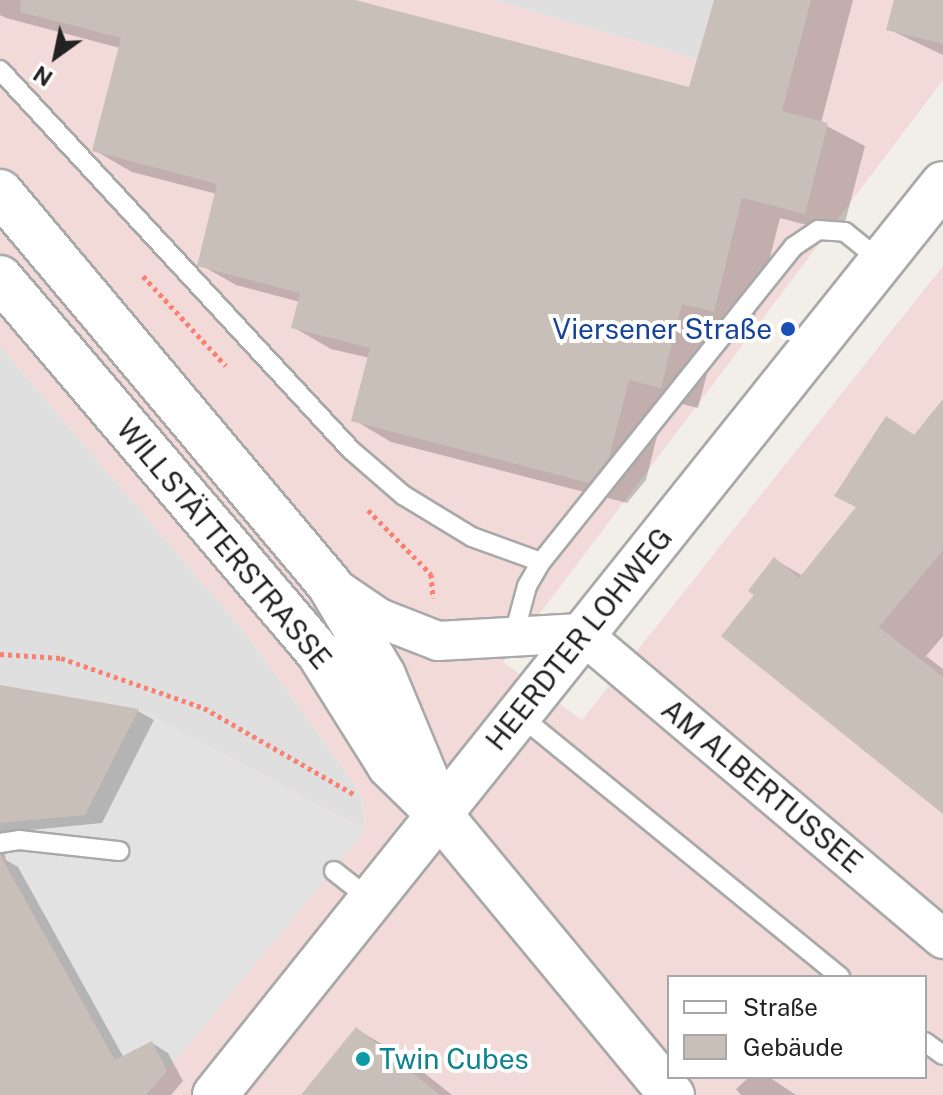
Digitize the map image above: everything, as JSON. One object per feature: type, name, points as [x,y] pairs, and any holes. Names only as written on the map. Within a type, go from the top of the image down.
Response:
[{"type":"street","name":"HEERDTER LOHWEG","points":[[215,1095],[440,815],[581,633],[943,184]]},
{"type":"street","name":"WILLSTÄTTERSTRASSE","points":[[0,192],[329,584],[400,710],[440,815]]},
{"type":"street","name":"WILLSTÄTTERSTRASSE","points":[[0,278],[319,653],[390,766],[440,815],[672,1095]]},
{"type":"street","name":"WILLSTÄTTERSTRASSE","points":[[329,584],[379,618],[438,641],[581,633]]},
{"type":"street","name":"AM ALBERTUSSEE","points":[[581,633],[943,939]]},
{"type":"lane","points":[[0,70],[351,450],[403,495],[472,537],[541,562]]},
{"type":"lane","points":[[513,638],[527,586],[541,562],[793,247],[818,230],[845,232],[881,261]]},
{"type":"lane","points":[[518,714],[838,975]]},
{"type":"lane","points":[[0,843],[19,840],[119,851]]},
{"type":"lane","points":[[334,871],[371,900]]},
{"type":"path","points":[[136,268],[232,371]]},
{"type":"path","points":[[364,506],[431,574],[438,641]]},
{"type":"path","points":[[0,654],[61,658],[204,708],[362,800]]},
{"type":"shaded area","points":[[0,0],[492,0],[697,59],[714,0],[943,0],[943,80],[503,662],[582,720],[943,266],[943,1095],[0,1095],[0,691],[9,686],[139,709],[366,829],[362,800],[353,782],[247,635],[0,346]]},
{"type":"shaded area","points":[[492,0],[714,0],[697,59]]},
{"type":"shaded area","points":[[0,346],[247,635],[353,782],[362,800],[366,830],[139,709],[0,691]]},
{"type":"shaded area","points":[[139,709],[366,830],[167,1071],[151,1041],[115,1060],[4,860],[0,823],[85,815]]},
{"type":"building","points":[[21,0],[355,0],[689,87],[714,0],[811,0],[782,111],[828,123],[805,214],[742,198],[714,312],[682,304],[661,388],[629,380],[609,458],[589,483],[351,421],[370,348],[291,328],[300,293],[197,266],[217,184],[92,151],[121,38],[20,12]]},
{"type":"building","points":[[894,0],[943,0],[943,44],[886,30]]},
{"type":"building","points":[[943,399],[943,550],[879,627],[943,677],[943,814],[721,636],[754,595],[748,591],[774,557],[799,578],[856,507],[834,496],[886,416],[914,435]]},
{"type":"building","points":[[0,685],[139,709],[85,815],[0,823]]},
{"type":"building","points":[[0,855],[115,1060],[152,1041],[167,1071],[146,1095],[0,1095]]},
{"type":"building","name":"Twin Cubes","points":[[356,1027],[440,1095],[301,1095]]},
{"type":"place","name":"Viersener Straße","points":[[788,329]]},
{"type":"place","name":"Twin Cubes","points":[[363,1059]]}]
